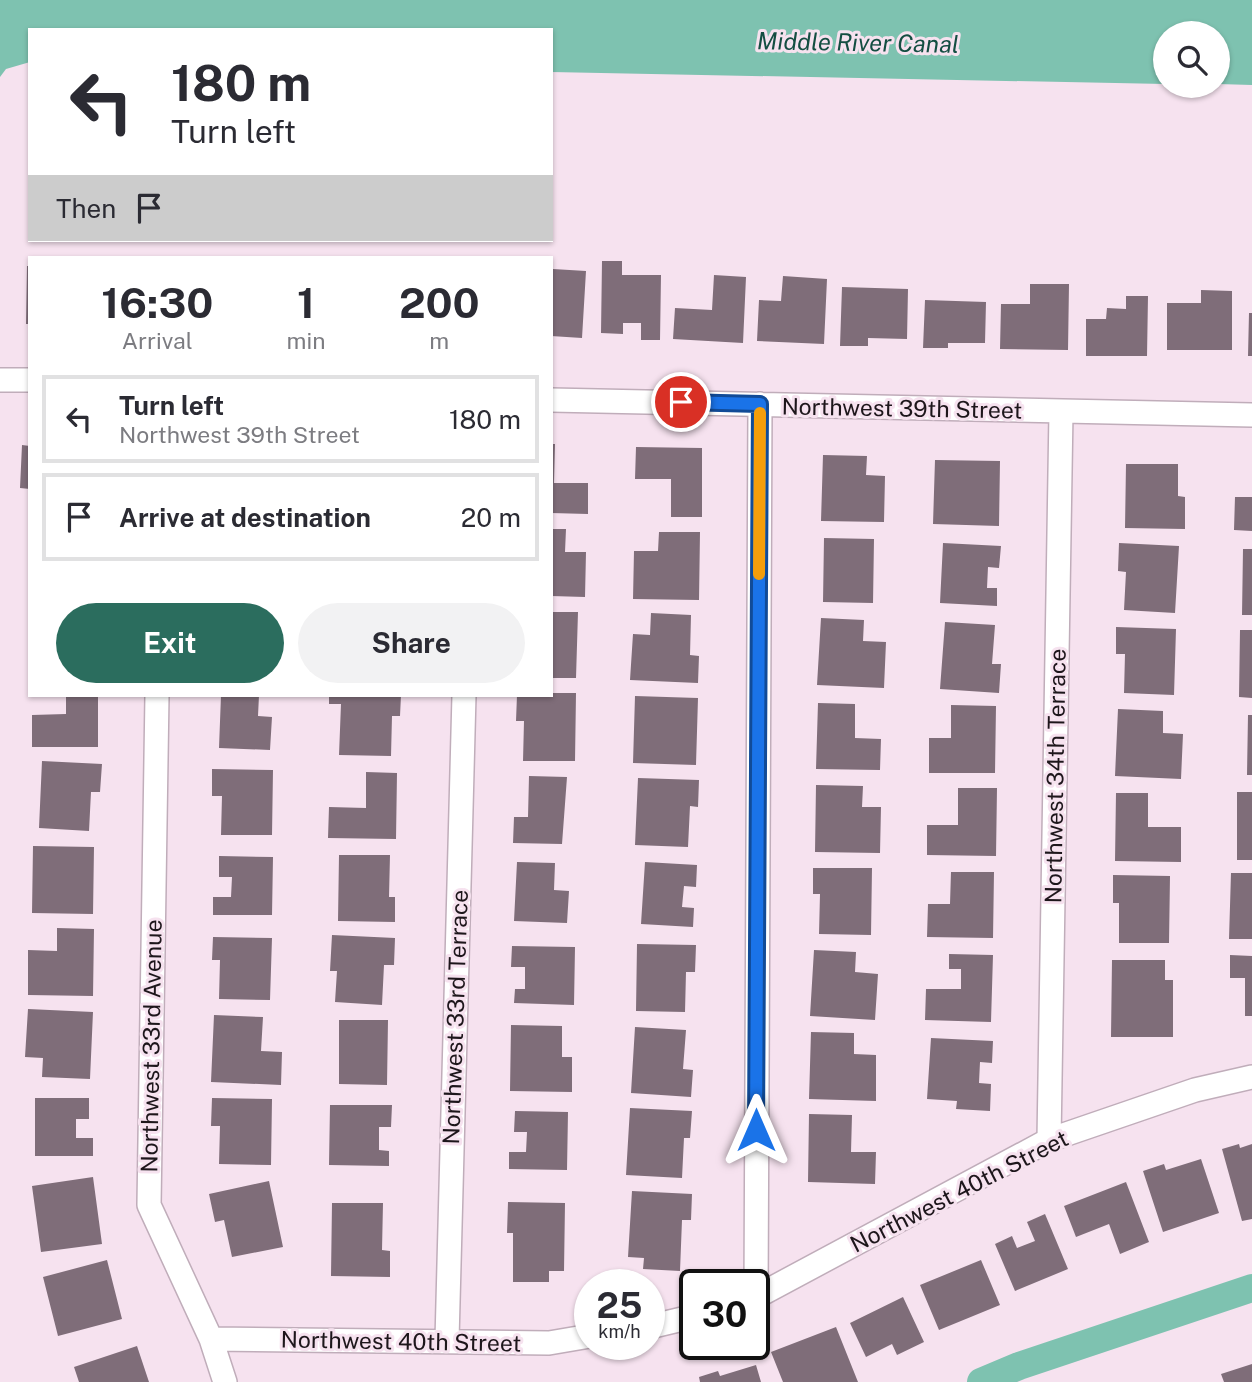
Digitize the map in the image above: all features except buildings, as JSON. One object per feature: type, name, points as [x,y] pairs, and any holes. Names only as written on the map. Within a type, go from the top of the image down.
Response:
[{"type":"street","points":[[0,380],[28,380]]},
{"type":"street","name":"Northwest 39th Street","points":[[553,400],[1252,415]]},
{"type":"street","points":[[755,1269],[760,404]]},
{"type":"street","name":"Northwest 34th Terrace","points":[[1049,1140],[1061,412]]},
{"type":"street","name":"Northwest 33rd Avenue","points":[[157,697],[149,1205],[211,1339],[225,1382]]},
{"type":"street","name":"Northwest 33rd Terrace","points":[[447,1340],[464,697]]},
{"type":"street","name":"Northwest 40th Street","points":[[770,1290],[1049,1140],[1195,1090],[1252,1077]]},
{"type":"street","name":"Northwest 40th Street","points":[[211,1339],[549,1343],[574,1339]]},
{"type":"water","name":"Middle River Canal","points":[[0,0],[1252,0],[1252,85],[1230,84],[1230,21],[1153,21],[1153,84],[553,72],[553,28],[28,28],[28,63],[6,69],[0,77]]},
{"type":"waterway","points":[[981,1382],[1019,1366],[1252,1288]]},
{"type":"slow traffic","points":[[759,574],[760,413]]},
{"type":"route","points":[[681,402],[760,404],[756,1130]]}]
